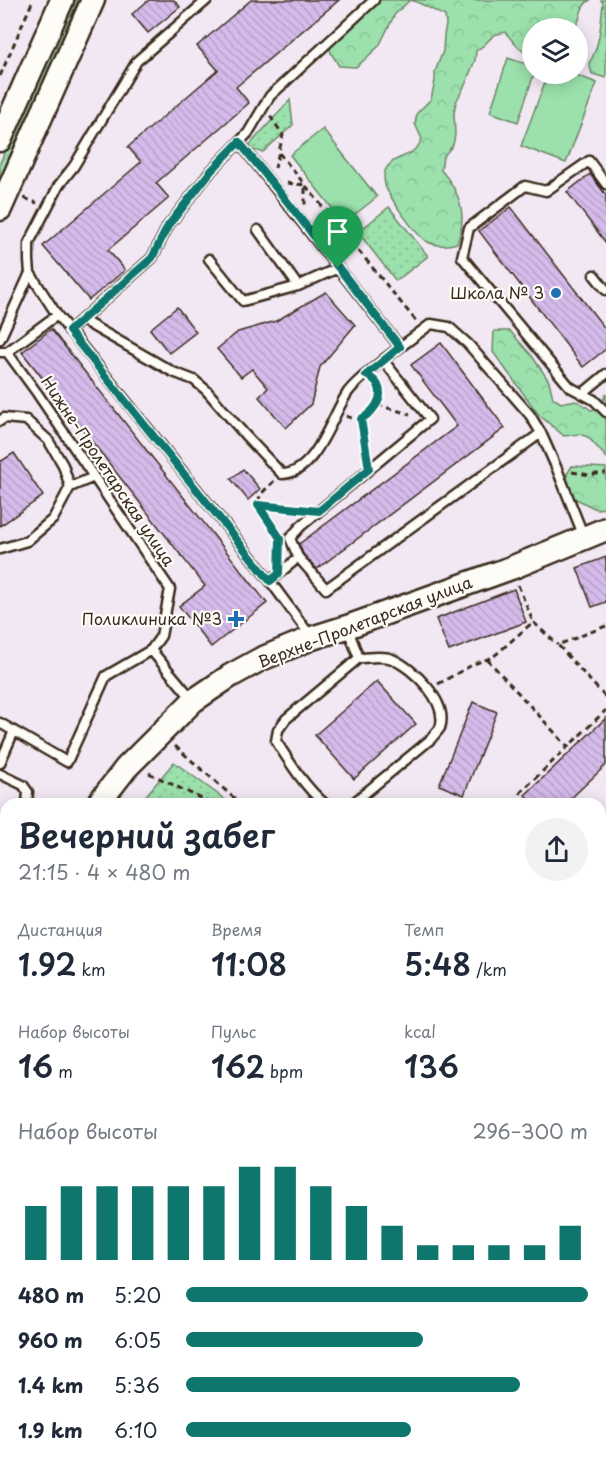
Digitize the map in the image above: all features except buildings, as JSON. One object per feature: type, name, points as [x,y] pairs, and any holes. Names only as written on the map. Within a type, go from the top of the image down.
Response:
[{"type":"street","points":[[0,140],[62,0]]},
{"type":"street","points":[[0,209],[93,0]]},
{"type":"street","name":"Верхне-Пролетарская улица","points":[[103,798],[126,768],[171,736],[193,701],[230,676],[261,659],[312,638],[511,568],[606,529]]},
{"type":"lane","points":[[207,0],[137,61],[74,166],[59,185],[29,243],[28,261],[30,273],[69,331],[270,581],[312,638]]},
{"type":"lane","points":[[69,331],[152,258],[168,226],[211,171],[248,133],[270,96],[374,0]]},
{"type":"lane","points":[[239,142],[400,347]]},
{"type":"lane","points":[[606,184],[589,161],[546,191],[525,186],[469,228],[462,257],[570,387],[594,400],[606,412]]},
{"type":"lane","points":[[258,230],[298,286]]},
{"type":"lane","points":[[210,259],[243,301],[298,286],[338,268]]},
{"type":"lane","points":[[0,339],[30,273]]},
{"type":"lane","points":[[594,275],[606,290]]},
{"type":"lane","points":[[3,352],[57,315]]},
{"type":"lane","points":[[82,320],[173,372],[194,380],[206,390],[282,474],[290,474],[303,466],[317,450],[349,391],[383,360],[431,324],[449,327],[468,344],[530,415],[551,457],[584,537]]},
{"type":"lane","name":"Нижне-Пролетарская улица","points":[[3,352],[37,393],[170,589],[161,636],[151,650]]},
{"type":"lane","points":[[383,360],[430,419],[301,526],[290,538],[298,556],[326,589],[540,433]]},
{"type":"lane","points":[[582,394],[606,374]]},
{"type":"lane","points":[[0,421],[4,418],[26,420],[48,440],[63,465],[70,487]]},
{"type":"lane","points":[[0,549],[27,541],[53,519],[70,487],[94,477]]},
{"type":"lane","points":[[270,581],[293,562]]},
{"type":"lane","points":[[347,627],[359,658]]},
{"type":"lane","points":[[0,723],[67,762],[106,676],[151,650],[193,701]]},
{"type":"lane","points":[[319,798],[289,762],[276,741],[278,730],[285,719],[359,658],[391,658],[415,674],[436,699],[440,710],[440,728],[431,739],[359,798]]},
{"type":"lane","points":[[0,763],[14,731]]},
{"type":"lane","points":[[0,774],[23,785],[28,792],[28,798]]},
{"type":"path","points":[[0,76],[33,0]]},
{"type":"path","points":[[263,107],[283,135],[271,182],[305,185]]},
{"type":"path","points":[[279,153],[424,330]]},
{"type":"path","points":[[305,185],[305,225]]},
{"type":"path","points":[[338,411],[350,418],[361,419],[377,405],[378,385],[366,375]]},
{"type":"path","points":[[377,405],[430,419]]},
{"type":"path","points":[[361,419],[369,469]]},
{"type":"path","points":[[551,457],[573,473],[590,475],[606,473]]},
{"type":"path","points":[[280,538],[258,505],[260,495],[282,474]]},
{"type":"path","points":[[258,505],[319,511]]},
{"type":"path","points":[[511,568],[533,622],[558,645],[606,699]]},
{"type":"path","points":[[428,690],[474,664],[493,657],[533,622]]},
{"type":"path","points":[[558,645],[606,626]]},
{"type":"path","points":[[487,659],[568,747]]},
{"type":"path","points":[[519,798],[521,792],[606,710]]},
{"type":"path","points":[[171,736],[235,798]]},
{"type":"path","points":[[149,773],[200,798]]},
{"type":"green space","points":[[69,0],[78,0],[0,184],[0,163]]},
{"type":"green space","points":[[374,0],[410,0],[395,14],[379,46],[363,61],[356,67],[339,66],[331,53],[329,43]]},
{"type":"green space","points":[[410,0],[590,0],[583,7],[579,18],[522,18],[522,50],[505,32],[494,35],[476,51],[466,83],[456,102],[453,145],[443,157],[441,170],[457,195],[462,213],[457,243],[449,245],[433,244],[421,237],[387,191],[384,181],[384,174],[388,166],[415,149],[422,139],[415,124],[417,113],[431,99],[435,72],[443,51],[445,16]]},
{"type":"green space","points":[[601,0],[606,0],[606,78],[592,74],[589,63],[596,50],[603,3]]},
{"type":"green space","points":[[508,58],[522,63],[522,84],[531,84],[518,122],[490,112]]},
{"type":"green space","points":[[588,79],[597,83],[566,163],[521,146],[544,84],[588,84]]},
{"type":"green space","points":[[290,100],[293,125],[263,152],[246,149]]},
{"type":"green space","points":[[323,129],[377,197],[344,223],[290,155]]},
{"type":"green space","points":[[389,207],[428,256],[396,281],[358,232]]},
{"type":"green space","points":[[494,331],[510,331],[532,356],[549,381],[553,398],[561,403],[574,401],[591,410],[600,408],[606,393],[606,457],[588,437],[579,434],[564,436],[539,415],[493,352]]},
{"type":"green space","points":[[572,466],[606,468],[606,508],[596,509],[574,498],[568,491],[567,474]]},
{"type":"green space","points":[[174,762],[223,798],[144,798]]},
{"type":"place","name":"Школа № 3","points":[[556,293]]},
{"type":"place","name":"Поликлиника №3","points":[[236,619]]},
{"type":"route","points":[[239,142],[338,268],[400,347],[366,375],[378,385],[380,392],[373,411],[361,419],[369,469],[319,511],[258,505],[280,538],[279,574],[270,581],[69,331],[152,258],[168,226],[211,171],[239,142]]}]
